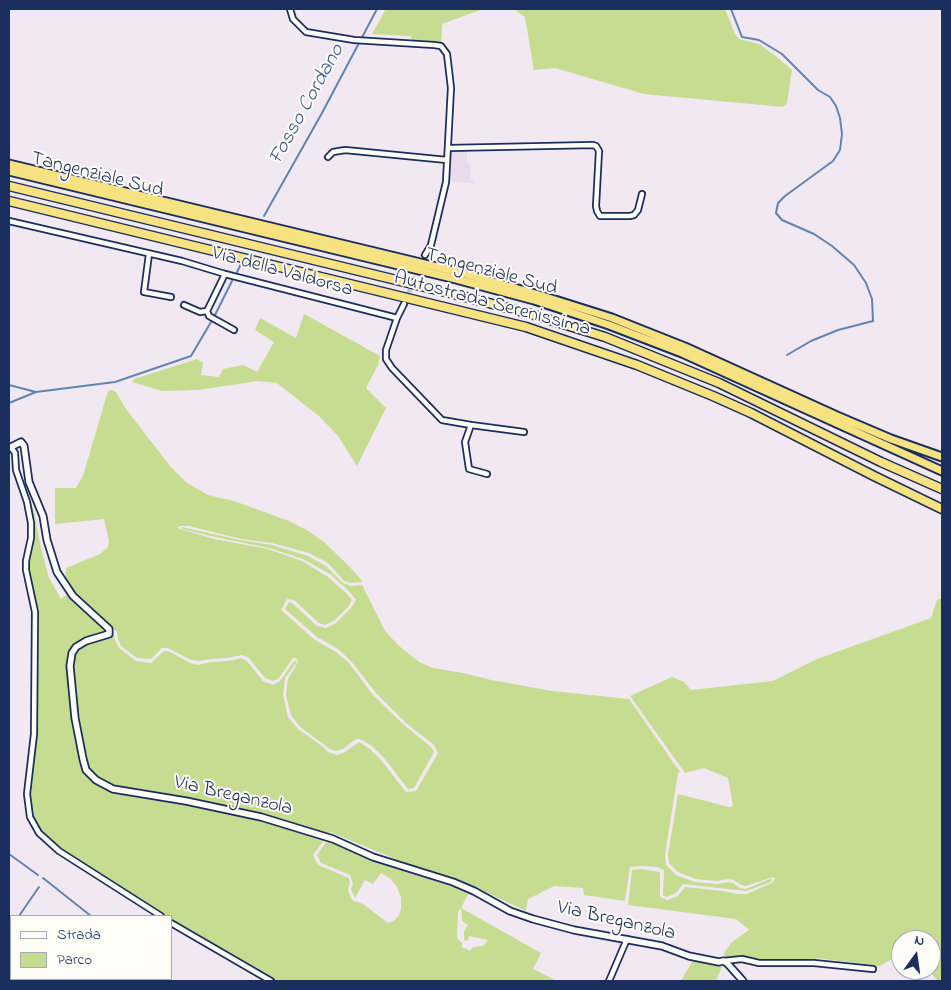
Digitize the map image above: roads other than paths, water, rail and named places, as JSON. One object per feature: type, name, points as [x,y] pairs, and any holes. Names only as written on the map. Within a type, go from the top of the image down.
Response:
[{"type":"highway","name":"Tangenziale Sud","points":[[9,164],[458,272],[536,294],[612,318],[686,347],[891,439],[942,456]]},
{"type":"highway","name":"Tangenziale Sud","points":[[9,171],[456,279],[534,300],[609,325],[682,353],[942,471]]},
{"type":"highway","name":"Autostrada Serenissima","points":[[9,186],[454,294],[531,314],[596,334],[719,383],[881,462],[942,489]]},
{"type":"highway","name":"Autostrada Serenissima","points":[[9,202],[526,327],[637,365],[713,396],[751,413],[942,509]]},
{"type":"street","points":[[290,9],[293,19],[306,32],[354,40],[434,44],[441,46],[445,51],[450,69],[451,88],[446,182],[431,245],[426,255]]},
{"type":"street","points":[[449,148],[593,145],[599,151],[596,206],[600,216],[634,215],[638,210],[642,194]]},
{"type":"street","points":[[328,157],[333,152],[345,150],[447,160]]},
{"type":"street","name":"Via della Valdorsa","points":[[9,221],[182,261],[396,318]]},
{"type":"street","points":[[149,254],[144,292],[171,297]]},
{"type":"street","points":[[207,311],[225,274]]},
{"type":"street","points":[[404,304],[396,318],[386,350],[386,359],[392,368],[442,420],[524,432]]},
{"type":"street","points":[[184,305],[200,312],[207,311]]},
{"type":"street","points":[[207,311],[209,316],[234,330]]},
{"type":"street","points":[[470,425],[465,442],[469,469],[487,474]]},
{"type":"street","name":"Via Breganzola","points":[[10,447],[21,442],[24,446],[29,482],[43,516],[57,572],[72,596],[109,629],[109,634],[86,640],[76,647],[72,653],[70,666],[75,718],[86,770],[105,787],[113,790],[186,801],[261,817],[333,839],[372,857],[453,882],[474,891],[510,911],[533,919],[574,930],[662,946],[689,956],[719,962],[723,961]]},
{"type":"street","points":[[10,447],[15,453],[16,470],[27,502],[31,523],[31,538],[26,570],[36,618],[34,734],[27,794],[30,817],[39,833],[59,851],[159,915]]},
{"type":"street","points":[[172,924],[270,981]]},
{"type":"street","points":[[609,981],[627,939]]},
{"type":"street","points":[[723,961],[742,959],[759,963],[814,963],[873,970]]},
{"type":"street","points":[[723,961],[743,981]]},
{"type":"waterway","name":"Fosso Cordano","points":[[264,216],[322,113],[377,9]]},
{"type":"waterway","points":[[731,9],[742,37],[759,40],[782,54],[818,90],[830,97],[836,106],[842,134],[840,150],[833,161],[785,196],[778,203],[776,213],[782,220],[814,234],[832,246],[854,265],[866,283],[872,299],[873,321],[838,330],[811,341],[787,355]]},
{"type":"waterway","name":"Fosso Cordano","points":[[237,272],[241,264]]},
{"type":"waterway","name":"Fosso Cordano","points":[[215,315],[232,281]]},
{"type":"waterway","name":"Fosso Cordano","points":[[9,403],[36,392],[115,382],[191,356],[211,322]]},
{"type":"waterway","points":[[9,385],[36,392]]},
{"type":"waterway","points":[[9,854],[38,875]]},
{"type":"waterway","points":[[43,878],[90,915]]},
{"type":"waterway","points":[[20,915],[39,887]]},
{"type":"tunnel","points":[[406,299],[425,255]]}]
